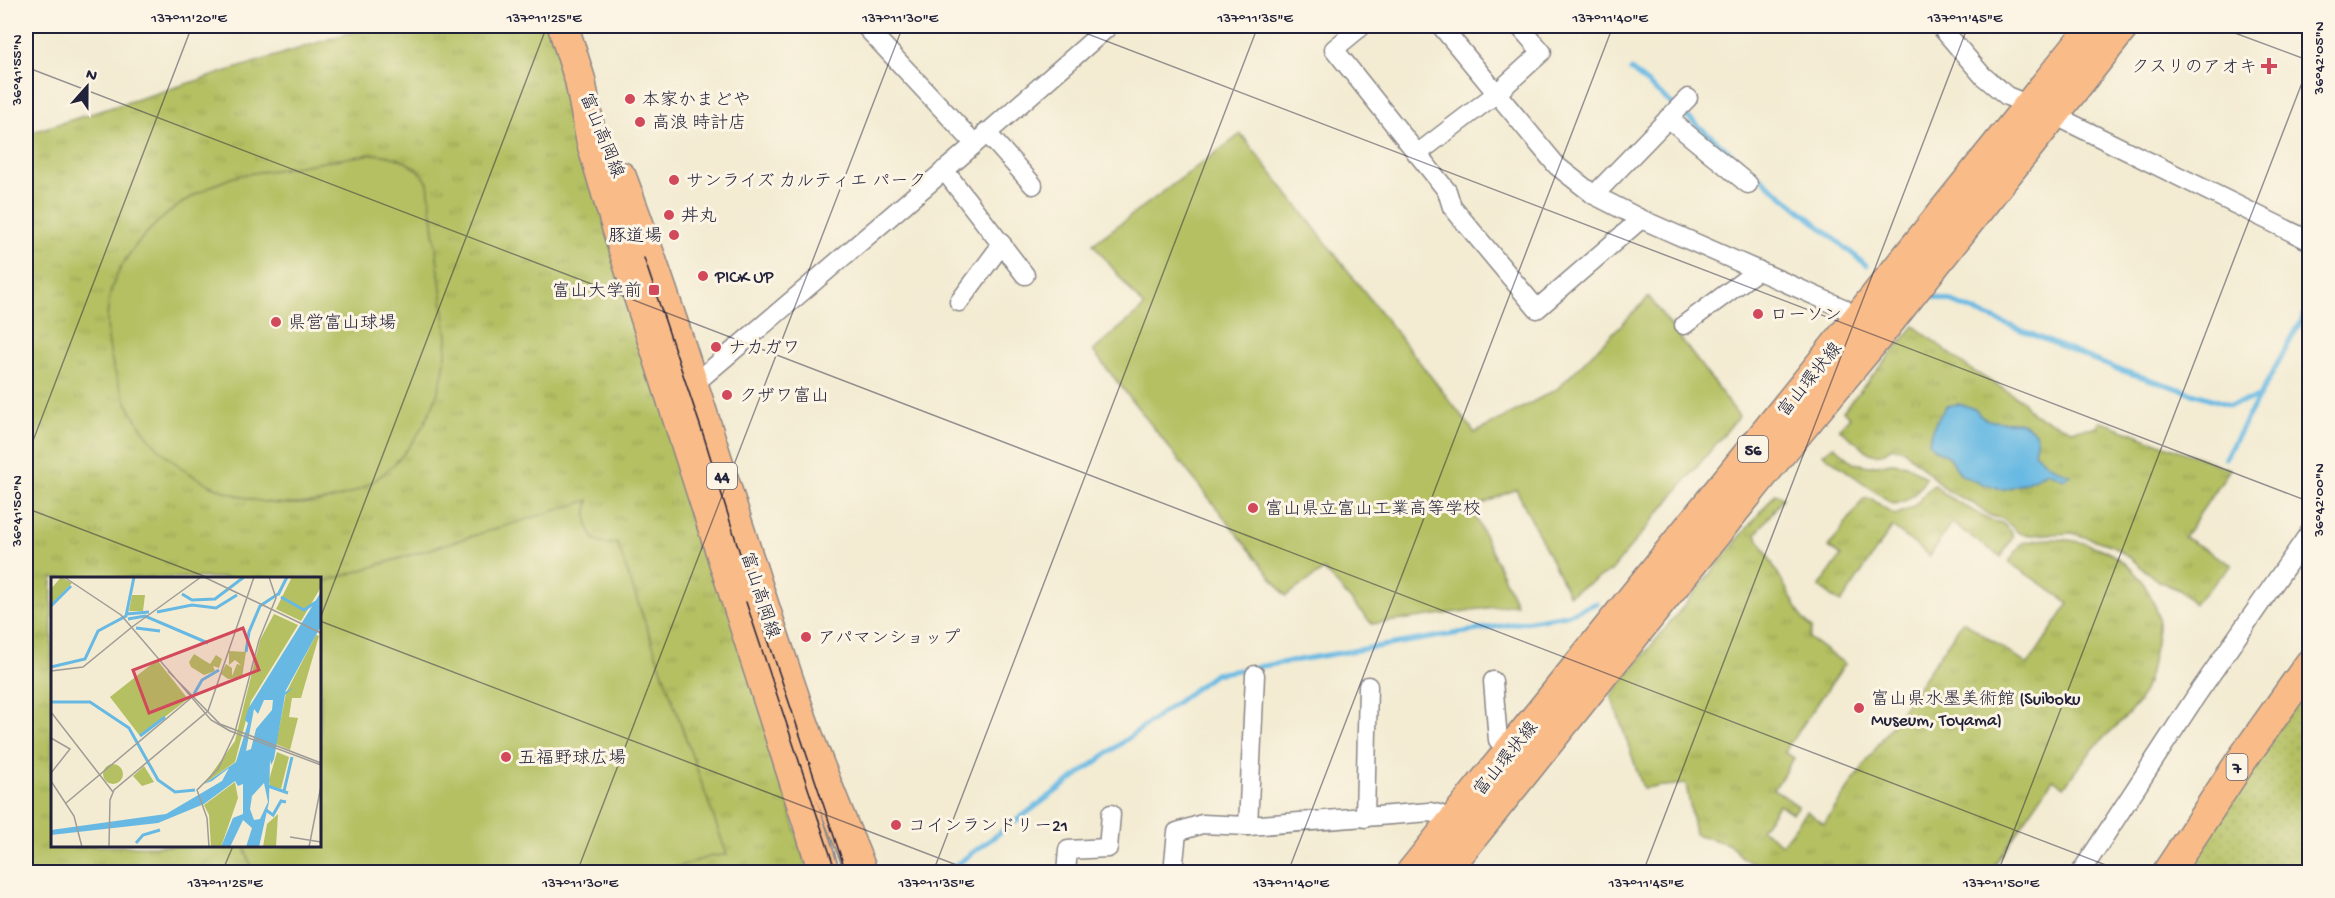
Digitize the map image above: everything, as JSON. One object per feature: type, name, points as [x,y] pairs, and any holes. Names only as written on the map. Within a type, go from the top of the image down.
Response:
[{"type":"main road","name":"44","points":[[563,26],[580,80]]},
{"type":"main road","name":"富山環状線","points":[[1444,873],[1462,831],[1509,753],[1867,328],[2040,110],[2093,26]]},
{"type":"main road","name":"富山環状線","points":[[2040,110],[2124,26]]},
{"type":"main road","name":"富山高岡線","points":[[580,80],[601,125],[645,239],[793,695],[862,873]]},
{"type":"main road","name":"富山高岡線","points":[[580,80],[592,143],[623,247],[824,873]]},
{"type":"main road","name":"富山環状線","points":[[1412,873],[1462,831],[1769,467],[1867,328]]},
{"type":"main road","name":"7","points":[[2168,873],[2241,761],[2310,664]]},
{"type":"street","points":[[865,26],[980,137],[1033,184]]},
{"type":"street","points":[[693,385],[1109,26]]},
{"type":"street","points":[[1362,26],[1334,49],[1447,190],[1452,207],[1537,309],[1641,219]]},
{"type":"street","points":[[1441,26],[1557,166],[1594,195],[1641,219],[1843,308],[1867,328]]},
{"type":"street","points":[[1417,154],[1497,93],[1542,52],[1519,26]]},
{"type":"street","points":[[1940,26],[1983,76],[2007,96],[2310,241]]},
{"type":"street","points":[[1594,195],[1678,108],[1748,184]]},
{"type":"street","points":[[944,170],[1025,275]]},
{"type":"street","points":[[959,302],[1002,244]]},
{"type":"street","points":[[1684,325],[1758,270]]},
{"type":"street","points":[[2081,873],[2196,696],[2310,532]]},
{"type":"street","points":[[1248,826],[1255,675]]},
{"type":"street","points":[[1493,681],[1498,740],[1509,753]]},
{"type":"street","points":[[1365,818],[1368,686]]},
{"type":"street","points":[[1173,873],[1177,832],[1202,824],[1248,826],[1430,812],[1462,831]]},
{"type":"street","points":[[1066,873],[1068,850],[1108,848],[1111,814]]},
{"type":"green space","points":[[371,26],[550,26],[689,453],[808,872],[26,872],[26,134]]},
{"type":"green space","points":[[1241,134],[1475,433],[1557,389],[1649,297],[1739,416],[1611,571],[1569,595],[1516,489],[1472,509],[1516,604],[1372,624],[1324,570],[1286,596],[1093,351],[1144,307],[1093,244]]},
{"type":"green space","name":"県営富山球場","points":[[371,154],[404,161],[418,170],[428,183],[447,338],[443,373],[425,422],[406,451],[384,474],[361,489],[337,498],[296,504],[261,501],[227,492],[195,477],[180,467],[151,440],[126,401],[117,379],[108,332],[108,309],[116,276],[136,245],[158,221],[198,193],[241,175]]},
{"type":"green space","points":[[1914,326],[1973,371],[2022,400],[2032,414],[2072,430],[2097,427],[2100,421],[2230,469],[2184,537],[2232,565],[2194,604],[2180,590],[2158,581],[2111,545],[2072,533],[2031,535],[2019,533],[2003,519],[1991,516],[1974,504],[1949,492],[1904,450],[1892,447],[1879,454],[1870,453],[1839,429],[1850,417],[1843,411]]},
{"type":"green space","points":[[1834,446],[1854,463],[1869,466],[1892,463],[1907,465],[1926,478],[1908,499],[1893,504],[1823,454]]},
{"type":"green space","points":[[1935,485],[1945,495],[1989,520],[2002,523],[2012,532],[2012,538],[2001,557],[1951,523],[1930,556],[1892,527],[1841,603],[1819,587],[1841,556],[1829,547],[1864,498],[1872,499],[1894,515],[1912,507],[1929,488]]},
{"type":"green space","points":[[1776,493],[1783,498],[1756,534],[1803,619],[1812,628],[1809,638],[1845,664],[1784,752],[1794,758],[1774,789],[1798,806],[1792,813],[1779,804],[1761,829],[1782,844],[1807,811],[1824,824],[1963,621],[2028,665],[2069,603],[2009,562],[2022,543],[2058,539],[2094,546],[2125,563],[2148,591],[2157,610],[2158,627],[2149,674],[2139,701],[2100,741],[2064,787],[2053,779],[1990,872],[1770,872],[1744,859],[1728,844],[1695,834],[1686,784],[1643,788],[1611,695]]},
{"type":"green space","name":"五福野球広場","points":[[589,500],[587,516],[590,532],[599,542],[617,543],[727,855],[712,856],[662,872],[253,872],[244,847],[321,847],[321,583]]},
{"type":"green space","points":[[2309,683],[2309,872],[2179,872]]},
{"type":"water","points":[[1958,404],[1974,409],[1980,416],[1989,420],[2019,422],[2026,425],[2037,437],[2034,452],[2048,464],[2070,475],[2064,479],[2048,472],[2002,490],[1983,485],[1961,475],[1948,456],[1934,449],[1929,443],[1933,427],[1946,406]]},
{"type":"waterway","points":[[1631,70],[1866,265]]},
{"type":"waterway","points":[[1934,297],[1950,301],[2114,368],[2230,405],[2259,397]]},
{"type":"waterway","points":[[2225,458],[2310,305]]},
{"type":"waterway","points":[[956,865],[1215,674],[1566,615],[1597,603]]},
{"type":"tram line","points":[[644,258],[705,440],[750,586],[846,872]]},
{"type":"tram line","points":[[746,602],[836,872]]},
{"type":"place","name":"クスリのアオキ","points":[[2269,66]]},
{"type":"place","name":"本家かまどや","points":[[630,99]]},
{"type":"place","name":"高浪 時計店","points":[[640,122]]},
{"type":"place","name":"サンライズ カルティエ パーク","points":[[674,180]]},
{"type":"place","name":"丼丸","points":[[669,215]]},
{"type":"place","name":"豚道場","points":[[674,235]]},
{"type":"place","name":"PICK UP","points":[[703,276]]},
{"type":"place","name":"富山大学前","points":[[654,290]]},
{"type":"place","name":"ローソン","points":[[1758,314]]},
{"type":"place","name":"県営富山球場","points":[[276,322]]},
{"type":"place","name":"ナカガワ","points":[[716,347]]},
{"type":"place","name":"クザワ富山","points":[[727,395]]},
{"type":"place","name":"富山県立富山工業高等学校","points":[[1253,508]]},
{"type":"place","name":"アパマンショップ","points":[[806,637]]},
{"type":"place","name":"富山県水墨美術館 (Suiboku Museum, Toyama)","points":[[1859,708]]},
{"type":"place","name":"五福野球広場","points":[[506,757]]},
{"type":"place","name":"コインランドリー21","points":[[896,825]]}]
